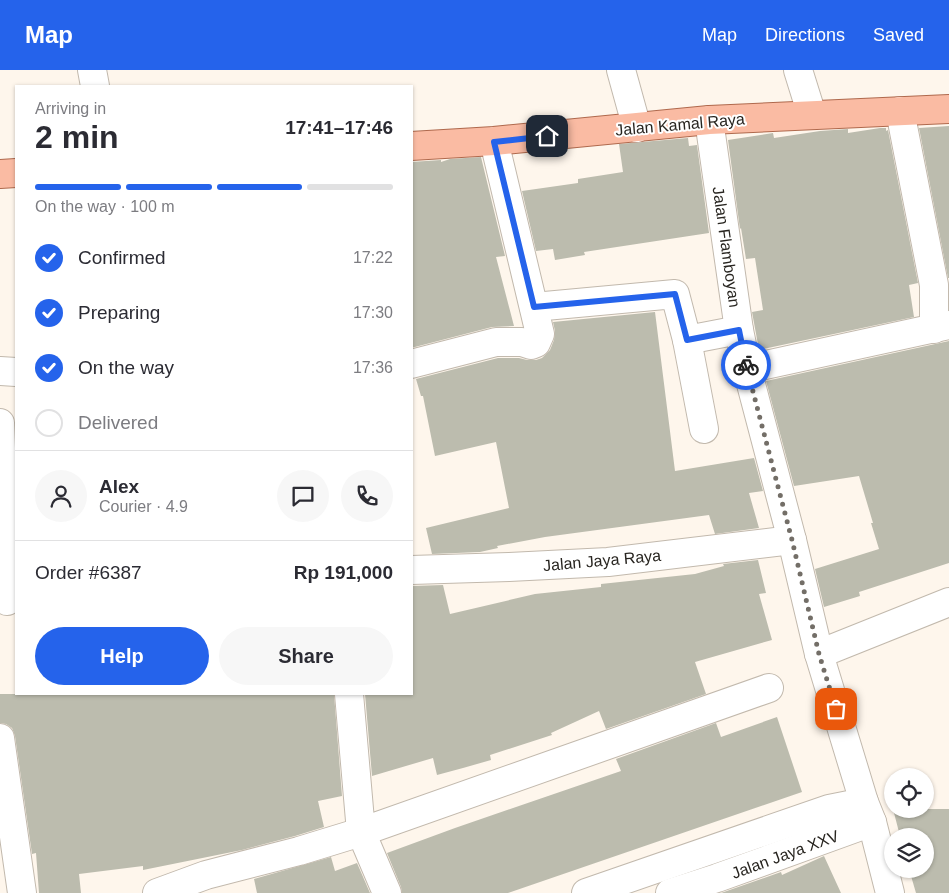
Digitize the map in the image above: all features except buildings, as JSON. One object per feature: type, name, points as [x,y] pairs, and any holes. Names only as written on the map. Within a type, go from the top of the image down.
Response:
[{"type":"main road","name":"Jalan Kamal Raya","points":[[413,146],[494,142],[709,120],[949,109]]},
{"type":"main road","points":[[0,174],[15,173]]},
{"type":"street","points":[[92,70],[95,85]]},
{"type":"street","points":[[621,70],[637,128]]},
{"type":"street","points":[[798,70],[812,115]]},
{"type":"street","points":[[747,369],[942,327],[900,111]]},
{"type":"street","name":"Jalan Flamboyan","points":[[709,120],[739,330],[747,369],[792,540],[819,654],[868,812],[890,893]]},
{"type":"street","points":[[413,363],[496,342],[522,342],[531,346],[536,343],[540,334],[494,142]]},
{"type":"street","points":[[534,307],[675,294],[687,340],[704,429]]},
{"type":"street","points":[[687,340],[739,330]]},
{"type":"street","points":[[0,371],[15,372]]},
{"type":"street","points":[[0,423],[6,453],[8,601]]},
{"type":"street","name":"Jalan Jaya Raya","points":[[413,570],[608,562],[792,540]]},
{"type":"street","points":[[819,654],[949,602]]},
{"type":"street","points":[[157,893],[206,875],[299,851],[361,832],[769,688]]},
{"type":"street","points":[[349,695],[361,832],[387,893]]},
{"type":"street","points":[[0,738],[22,893]]},
{"type":"street","points":[[586,893],[829,809],[868,812]]},
{"type":"street","name":"Jalan Jaya XXV","points":[[670,893],[720,886],[868,812]]},
{"type":"way so far","points":[[746,365],[792,540],[819,654],[836,709]]},
{"type":"route","points":[[547,136],[494,142],[534,307],[675,294],[687,340],[739,330],[746,365]]}]
